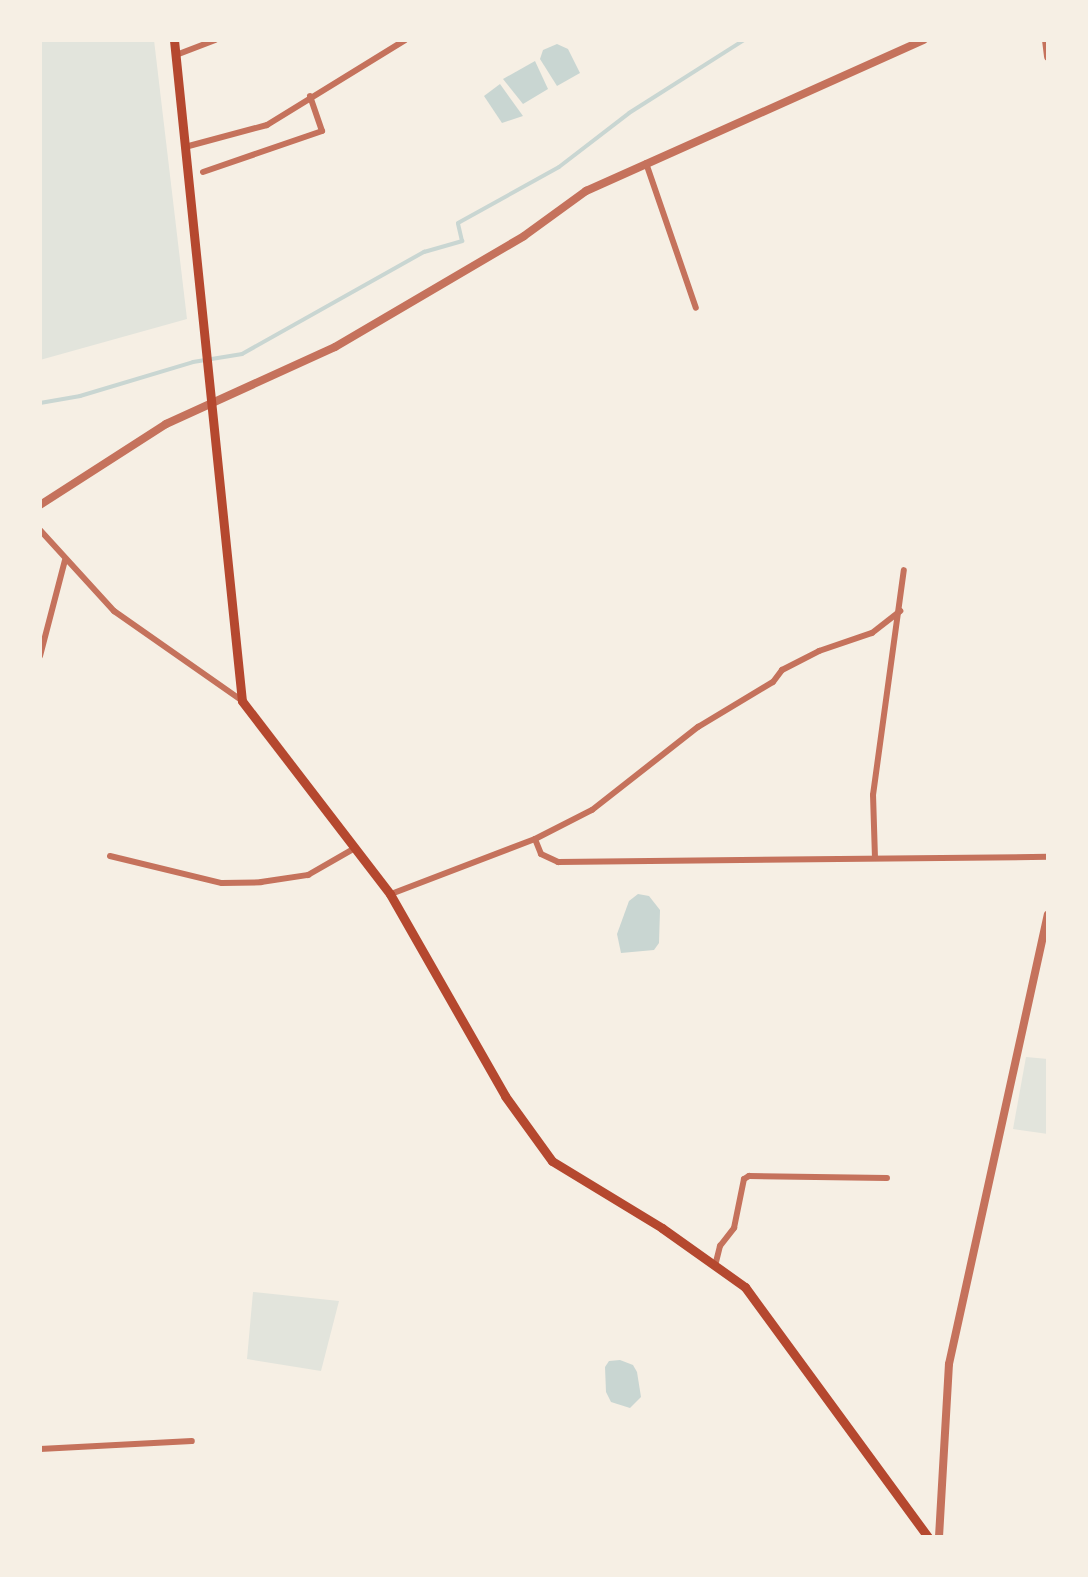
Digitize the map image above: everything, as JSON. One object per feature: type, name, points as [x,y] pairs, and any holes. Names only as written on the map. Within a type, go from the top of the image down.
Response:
[{"type":"main road","points":[[174,40],[242,701],[390,894],[505,1096],[552,1161],[745,1288],[928,1537]]},
{"type":"street","points":[[176,55],[215,40]]},
{"type":"street","points":[[184,148],[267,125],[405,40]]},
{"type":"street","points":[[40,505],[166,424],[335,348],[524,236],[586,191],[855,75],[924,40]]},
{"type":"street","points":[[1046,40],[1048,58]]},
{"type":"street","points":[[203,172],[322,132],[310,96]]},
{"type":"street","points":[[646,162],[696,308]]},
{"type":"street","points":[[40,530],[114,611],[242,701]]},
{"type":"street","points":[[40,656],[66,558]]},
{"type":"street","points":[[875,858],[873,795],[904,570]]},
{"type":"street","points":[[390,894],[534,839],[592,810],[698,727],[773,682],[782,670],[872,633],[900,611]]},
{"type":"street","points":[[534,839],[541,854],[558,862],[1048,857]]},
{"type":"street","points":[[110,856],[222,883],[261,882],[308,874],[355,848]]},
{"type":"street","points":[[939,1537],[949,1364],[996,1135],[1046,946],[1048,916]]},
{"type":"street","points":[[715,1266],[720,1246],[734,1228],[744,1179],[748,1176],[887,1178]]},
{"type":"street","points":[[40,1450],[192,1441]]},
{"type":"shaded area","points":[[40,40],[154,40],[187,319],[40,360]]},
{"type":"shaded area","points":[[557,44],[568,49],[580,73],[557,86],[540,59],[543,50]]},
{"type":"shaded area","points":[[535,61],[548,89],[523,104],[503,79]]},
{"type":"shaded area","points":[[500,84],[523,116],[502,123],[484,96]]},
{"type":"shaded area","points":[[638,894],[649,896],[660,910],[659,943],[654,950],[621,953],[617,934],[629,901]]},
{"type":"shaded area","points":[[1026,1057],[1048,1059],[1048,1134],[1013,1129]]},
{"type":"shaded area","points":[[253,1292],[339,1301],[321,1371],[247,1359]]},
{"type":"shaded area","points":[[609,1361],[633,1365],[637,1372],[641,1397],[630,1408],[611,1402],[606,1392],[605,1367]]},
{"type":"waterway","points":[[40,403],[80,396],[193,362],[242,354],[424,252],[462,241],[458,223],[559,167],[629,113],[744,40]]}]
